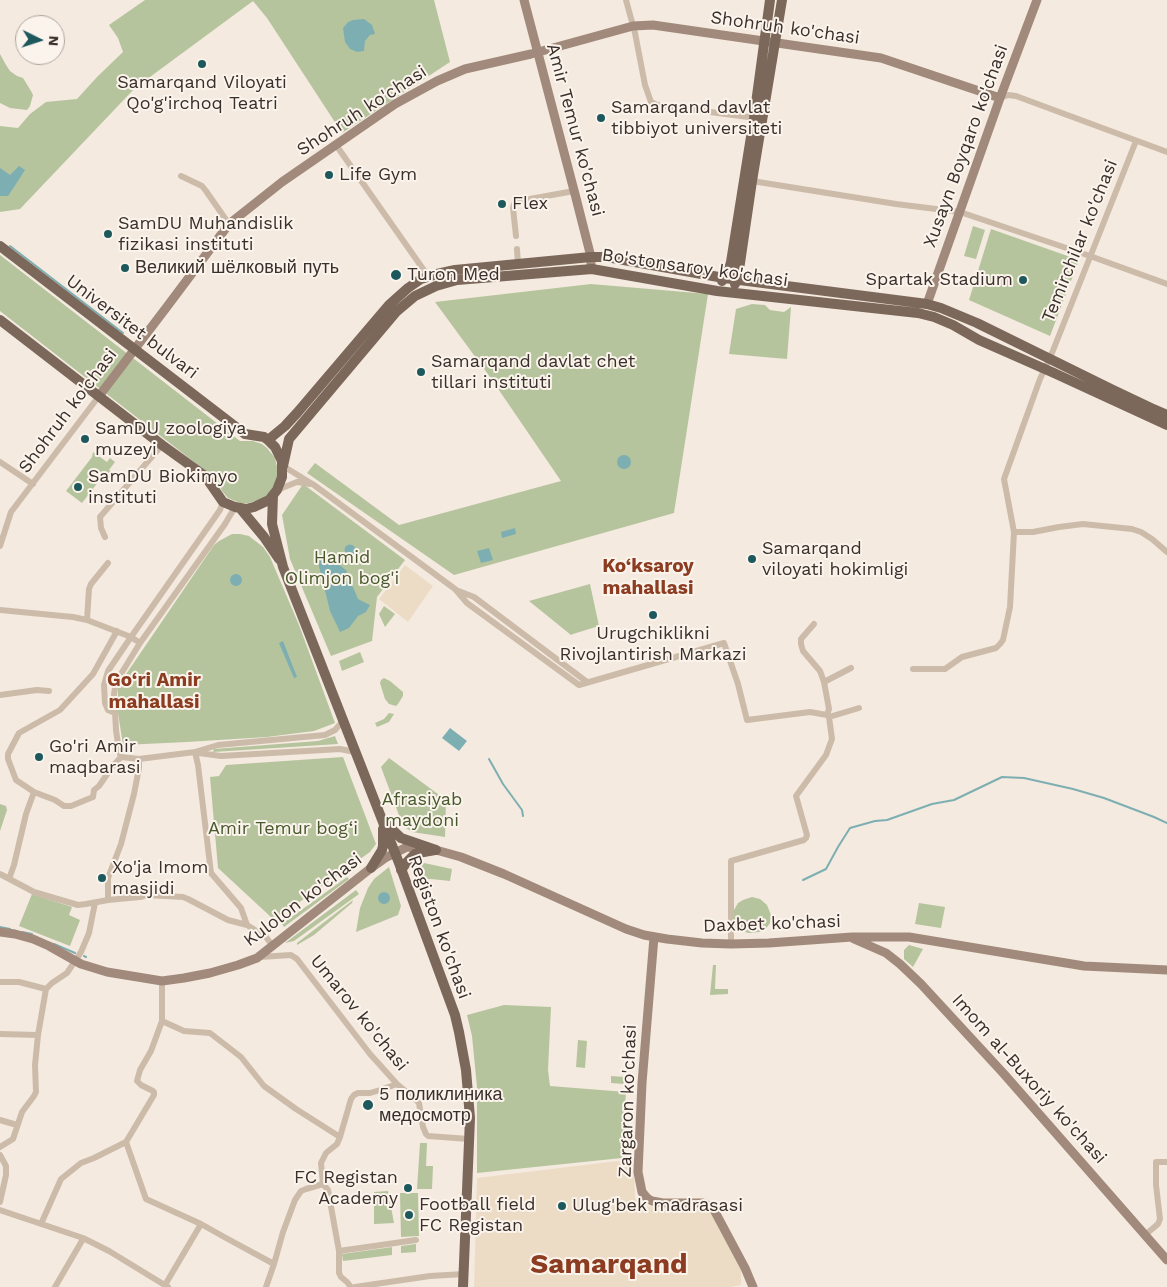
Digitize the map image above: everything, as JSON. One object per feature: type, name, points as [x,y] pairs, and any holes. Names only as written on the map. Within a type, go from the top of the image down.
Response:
[{"type":"main road","name":"Amir Temur ko'chasi","points":[[524,0],[591,257],[592,269]]},
{"type":"main road","points":[[770,0],[770,42]]},
{"type":"main road","points":[[717,290],[731,262],[770,42],[782,0]]},
{"type":"main road","name":"Xusayn Boyqaro ko'chasi","points":[[927,304],[1037,0]]},
{"type":"main road","name":"Shohruh ko'chasi","points":[[99,396],[229,224],[268,192],[395,104],[437,81],[465,69],[538,52],[633,26],[653,25],[882,58],[1000,98]]},
{"type":"main road","points":[[731,292],[737,279],[752,181],[758,118]]},
{"type":"main road","name":"Universitet bulvari","points":[[0,246],[245,434]]},
{"type":"main road","name":"Bo'stonsaroy ko'chasi","points":[[268,440],[285,426],[389,305],[408,288],[428,276],[455,270],[591,257],[607,257],[724,278],[927,304],[941,308],[977,323],[1167,425]]},
{"type":"main road","name":"Bo'stonsaroy ko'chasi","points":[[275,493],[282,477],[289,439],[396,312],[415,296],[436,286],[458,280],[592,269],[731,292],[918,313],[953,325],[979,340],[1048,360],[1167,415]]},
{"type":"main road","points":[[0,320],[205,476],[223,502],[237,508],[254,508],[275,493]]},
{"type":"main road","points":[[245,434],[285,426]]},
{"type":"main road","points":[[245,434],[264,437],[268,440],[278,452],[283,466]]},
{"type":"main road","name":"Registon ko'chasi","points":[[275,493],[272,524],[283,566],[395,853],[455,1015],[466,1070],[470,1118],[464,1287]]},
{"type":"main road","name":"Registon ko'chasi","points":[[237,508],[264,537],[283,566]]},
{"type":"main road","points":[[382,821],[401,838],[436,850]]},
{"type":"main road","points":[[371,868],[383,846],[382,821]]},
{"type":"main road","name":"Daxbet ko'chasi","points":[[395,853],[407,847],[436,850],[461,858],[504,874],[626,929],[654,937],[692,942],[731,944],[769,944],[852,937],[913,938],[1084,966],[1167,970]]},
{"type":"main road","points":[[401,870],[418,852],[436,850]]},
{"type":"main road","name":"Kulolon ko'chasi","points":[[0,932],[32,939],[76,961],[106,972],[162,981],[184,978],[222,970],[257,958],[371,868],[395,853]]},
{"type":"main road","name":"Zargaron ko'chasi","points":[[654,937],[642,1083],[638,1172],[642,1192],[652,1201],[663,1203],[703,1203],[713,1208],[753,1287]]},
{"type":"main road","name":"Imom al-Buxoriy ko'chasi","points":[[852,937],[886,953],[921,984],[1010,1081],[1167,1260]]},
{"type":"street","points":[[626,0],[645,85],[651,102],[758,118]]},
{"type":"street","points":[[1000,98],[1008,95],[1016,96],[1167,152]]},
{"type":"street","name":"Temirchilar ko'chasi","points":[[912,669],[945,670],[962,657],[996,648],[1000,644],[1010,607],[1014,532],[1004,479],[1048,360],[1136,141]]},
{"type":"street","points":[[336,145],[428,276]]},
{"type":"street","points":[[181,176],[202,186],[229,224]]},
{"type":"street","points":[[752,181],[896,204],[960,212],[1167,284]]},
{"type":"street","points":[[516,236],[514,204],[574,191]]},
{"type":"street","points":[[517,249],[518,264]]},
{"type":"street","name":"Shohruh ko'chasi","points":[[0,546],[11,512],[99,396]]},
{"type":"street","points":[[105,537],[101,528],[100,518],[162,444]]},
{"type":"street","points":[[0,462],[33,484]]},
{"type":"street","points":[[283,466],[314,485],[455,589],[467,603],[580,685],[724,643],[738,684],[747,720],[810,712],[828,716],[859,708]]},
{"type":"street","points":[[275,493],[297,482],[314,485]]},
{"type":"street","points":[[115,712],[108,710],[105,703],[104,684],[108,671],[220,510],[223,502]]},
{"type":"street","points":[[122,757],[119,751],[116,730],[114,694],[116,682],[140,643],[237,508]]},
{"type":"street","points":[[1014,532],[1033,532],[1083,524],[1132,529],[1152,539],[1167,552]]},
{"type":"street","points":[[87,620],[89,589],[108,563]]},
{"type":"street","points":[[0,610],[87,620],[131,636],[140,643]]},
{"type":"street","points":[[731,944],[731,860],[804,840],[807,836],[796,796],[826,755],[832,739],[828,716],[830,708],[824,682],[820,671],[803,650],[801,644],[801,639],[814,624]]},
{"type":"street","points":[[117,631],[93,674],[60,710],[23,730],[8,754],[8,759],[16,780],[34,792],[55,800],[64,806],[71,806],[93,797],[94,790],[122,757]]},
{"type":"street","points":[[824,682],[851,668]]},
{"type":"street","points":[[0,695],[37,690],[49,691]]},
{"type":"street","points":[[122,757],[139,759],[195,752],[218,745],[324,735],[335,730],[343,721]]},
{"type":"street","points":[[195,752],[221,756],[324,749],[342,749],[355,752]]},
{"type":"street","points":[[195,752],[211,873],[241,908],[247,925]]},
{"type":"street","points":[[108,900],[108,878],[121,844],[134,794],[139,759]]},
{"type":"street","points":[[9,879],[14,866],[26,814],[34,792]]},
{"type":"street","points":[[0,874],[34,892],[78,905],[147,895],[183,897],[228,920],[247,925],[266,937],[272,945]]},
{"type":"street","points":[[0,1147],[13,1139],[22,1112],[36,1092],[35,1065],[46,989],[67,973],[76,961],[89,933],[95,903]]},
{"type":"street","name":"Umarov ko'chasi","points":[[257,958],[291,954],[294,956],[370,1054],[397,1084],[419,1103],[426,1134],[428,1136],[469,1139]]},
{"type":"street","points":[[41,1224],[61,1179],[81,1163],[126,1142],[154,1095],[153,1090],[139,1084],[137,1081],[162,1021],[162,981]]},
{"type":"street","points":[[0,982],[19,982],[46,989]]},
{"type":"street","points":[[162,1021],[184,1031],[210,1033],[241,1058],[264,1086],[340,1138]]},
{"type":"street","points":[[0,1034],[38,1035]]},
{"type":"street","points":[[351,1287],[339,1274],[339,1251],[328,1190],[323,1184],[322,1159],[337,1144],[340,1138],[351,1099],[354,1095],[370,1093],[397,1084]]},
{"type":"street","points":[[0,1120],[17,1125]]},
{"type":"street","points":[[126,1142],[146,1199],[202,1224],[274,1264]]},
{"type":"street","points":[[0,1155],[6,1166],[0,1202]]},
{"type":"street","points":[[1145,1235],[1158,1224],[1160,1219],[1156,1185],[1156,1162],[1167,1162]]},
{"type":"street","points":[[266,1287],[295,1200],[301,1191],[323,1184]]},
{"type":"street","points":[[0,1210],[83,1239],[109,1251],[167,1286],[202,1224]]},
{"type":"street","points":[[55,1287],[83,1239]]},
{"type":"street","points":[[339,1251],[416,1240]]},
{"type":"street","points":[[355,1287],[430,1276],[464,1274]]},
{"type":"green space","points":[[145,0],[434,0],[450,62],[342,133],[267,18],[253,1],[135,88],[20,209],[0,212],[0,126],[18,128],[30,114],[46,102],[77,99],[123,52],[118,38],[109,25]]},
{"type":"green space","points":[[0,54],[10,71],[23,78],[33,95],[27,110],[10,108],[0,103]]},
{"type":"green space","points":[[973,226],[985,230],[976,259],[964,256]]},
{"type":"green space","name":"Spartak Stadium","points":[[991,229],[1079,260],[1050,336],[969,300]]},
{"type":"green space","points":[[0,255],[240,441],[253,441],[267,448],[275,458],[278,471],[278,477],[273,489],[264,498],[249,503],[240,503],[228,498],[216,479],[0,311]]},
{"type":"green space","points":[[591,284],[708,294],[674,513],[454,575],[307,473],[315,463],[399,525],[561,481],[490,377],[435,302]]},
{"type":"green space","points":[[752,304],[765,305],[770,310],[784,312],[791,307],[787,359],[729,354],[736,309]]},
{"type":"green space","points":[[93,452],[107,462],[110,458],[115,462],[109,470],[112,472],[113,479],[105,473],[82,503],[66,491],[92,457]]},
{"type":"green space","name":"Hamid Olimjon bog'i","points":[[303,484],[405,560],[377,597],[372,641],[331,656],[290,559],[282,515]]},
{"type":"green space","points":[[232,534],[249,536],[263,547],[270,557],[299,625],[335,723],[314,731],[267,737],[123,745],[118,713],[118,686],[214,545]]},
{"type":"green space","points":[[590,584],[599,626],[571,635],[529,601]]},
{"type":"green space","points":[[384,606],[395,614],[385,627],[379,614]]},
{"type":"green space","points":[[360,652],[364,662],[342,671],[339,661]]},
{"type":"green space","points":[[384,678],[403,692],[403,696],[396,706],[389,704],[385,699],[380,683]]},
{"type":"green space","points":[[389,713],[394,714],[389,722],[377,727],[375,723],[384,719]]},
{"type":"green space","points":[[335,736],[338,744],[213,752],[214,749],[318,741]]},
{"type":"green space","name":"Amir Temur bog‘i","points":[[343,757],[376,844],[370,852],[277,918],[272,918],[218,868],[210,777],[219,776],[226,765]]},
{"type":"green space","name":"Afrasiyab maydoni","points":[[389,758],[446,800],[445,837],[412,832],[403,826],[381,767]]},
{"type":"green space","points":[[0,804],[6,806],[7,810],[0,831]]},
{"type":"green space","points":[[424,863],[452,869],[450,881],[421,880],[414,866]]},
{"type":"green space","points":[[389,867],[401,906],[398,915],[356,932],[360,908],[368,888],[374,879]]},
{"type":"green space","points":[[347,877],[349,879],[284,927],[282,924]]},
{"type":"green space","points":[[356,890],[359,894],[294,941],[285,943]]},
{"type":"green space","points":[[32,894],[72,907],[69,915],[80,920],[70,946],[19,926]]},
{"type":"green space","points":[[752,897],[760,899],[767,905],[771,915],[770,923],[765,930],[749,933],[741,931],[734,924],[733,915],[738,903]]},
{"type":"green space","points":[[353,900],[352,903],[314,935],[297,945],[297,943]]},
{"type":"green space","points":[[919,903],[945,907],[941,928],[915,924]]},
{"type":"green space","points":[[909,945],[923,949],[913,967],[904,959],[904,950]]},
{"type":"green space","points":[[713,965],[716,965],[715,989],[728,989],[728,994],[710,995]]},
{"type":"green space","points":[[504,1005],[551,1007],[548,1070],[550,1086],[626,1092],[622,1158],[477,1173],[477,1087],[472,1036],[467,1015]]},
{"type":"green space","points":[[578,1040],[587,1041],[585,1068],[576,1067]]},
{"type":"green space","points":[[611,1076],[625,1077],[624,1084],[611,1083]]},
{"type":"green space","points":[[420,1143],[427,1143],[426,1166],[433,1166],[432,1189],[417,1189]]},
{"type":"green space","points":[[388,1191],[394,1223],[374,1224],[374,1192]]},
{"type":"green space","name":"Football field FC Registan","points":[[400,1193],[418,1193],[419,1236],[401,1237]]},
{"type":"green space","points":[[416,1244],[416,1252],[401,1253],[401,1246]]},
{"type":"green space","points":[[392,1247],[392,1255],[343,1261],[342,1254]]},
{"type":"shaded area","points":[[405,565],[433,586],[408,622],[379,599]]},
{"type":"shaded area","points":[[634,1159],[635,1198],[641,1207],[680,1206],[711,1212],[741,1269],[741,1285],[731,1287],[474,1287],[477,1178]]},
{"type":"water","points":[[364,19],[372,25],[375,34],[370,35],[365,41],[364,51],[357,52],[350,49],[345,42],[343,28],[348,22]]},
{"type":"water","points":[[19,166],[25,170],[8,196],[0,196],[0,168],[10,175]]},
{"type":"water","points":[[624,455],[629,457],[631,462],[629,467],[624,469],[619,467],[617,462],[619,457]]},
{"type":"water","points":[[515,528],[516,534],[502,538],[501,532]]},
{"type":"water","points":[[350,544],[356,550],[350,556],[344,550]]},
{"type":"water","points":[[489,548],[493,560],[481,563],[477,551]]},
{"type":"water","points":[[324,552],[347,571],[346,581],[353,587],[358,599],[370,605],[366,612],[358,616],[349,628],[340,632],[330,611],[317,558]]},
{"type":"water","points":[[234,574],[238,574],[242,580],[238,586],[234,586],[230,582],[230,578]]},
{"type":"water","points":[[283,641],[297,677],[294,678],[279,643]]},
{"type":"water","points":[[450,728],[467,741],[459,751],[442,738]]},
{"type":"water","points":[[382,892],[386,892],[390,898],[386,904],[382,904],[378,900],[378,896]]},
{"type":"waterway","points":[[10,246],[123,333]]},
{"type":"waterway","points":[[489,759],[503,784],[522,810],[523,816]]},
{"type":"waterway","points":[[803,880],[826,869],[850,828],[875,821],[887,820],[932,804],[954,800],[1002,777],[1024,778],[1073,789],[1104,798],[1167,823]]},
{"type":"waterway","points":[[0,927],[10,929]]},
{"type":"waterway","points":[[22,932],[32,934]]},
{"type":"waterway","points":[[54,944],[75,953]]},
{"type":"place","name":"Samarqand Viloyati Qo'g'irchoq Teatri","points":[[202,64]]},
{"type":"place","name":"Samarqand davlat tibbiyot universiteti","points":[[601,118]]},
{"type":"place","name":"Life Gym","points":[[329,175]]},
{"type":"place","name":"Flex","points":[[502,204]]},
{"type":"place","name":"SamDU Muhandislik fizikasi instituti","points":[[108,234]]},
{"type":"place","name":"Великий шёлковый путь","points":[[125,268]]},
{"type":"place","name":"Turon Med","points":[[396,275]]},
{"type":"place","name":"Spartak Stadium","points":[[1023,280]]},
{"type":"place","name":"Samarqand davlat chet tillari instituti","points":[[421,372]]},
{"type":"place","name":"SamDU zoologiya muzeyi","points":[[85,439]]},
{"type":"place","name":"SamDU Biokimyo instituti","points":[[78,487]]},
{"type":"place","name":"Samarqand viloyati hokimligi","points":[[752,559]]},
{"type":"place","name":"Urugchiklikni Rivojlantirish Markazi","points":[[653,615]]},
{"type":"place","name":"Go'ri Amir maqbarasi","points":[[39,757]]},
{"type":"place","name":"Xo'ja Imom masjidi","points":[[102,878]]},
{"type":"place","name":"5 поликлиника медосмотр","points":[[368,1105]]},
{"type":"place","name":"FC Registan Academy","points":[[408,1188]]},
{"type":"place","name":"Ulug'bek mаdrаsasi","points":[[562,1206]]},
{"type":"place","name":"Football field FC Registan","points":[[409,1215]]},
{"type":"district","name":"Ko‘ksaroy mahallasi","points":[[648,577]]},
{"type":"district","name":"Go‘ri Amir mahallasi","points":[[154,691]]},
{"type":"district","name":"Samarqand","points":[[609,1265]]}]
